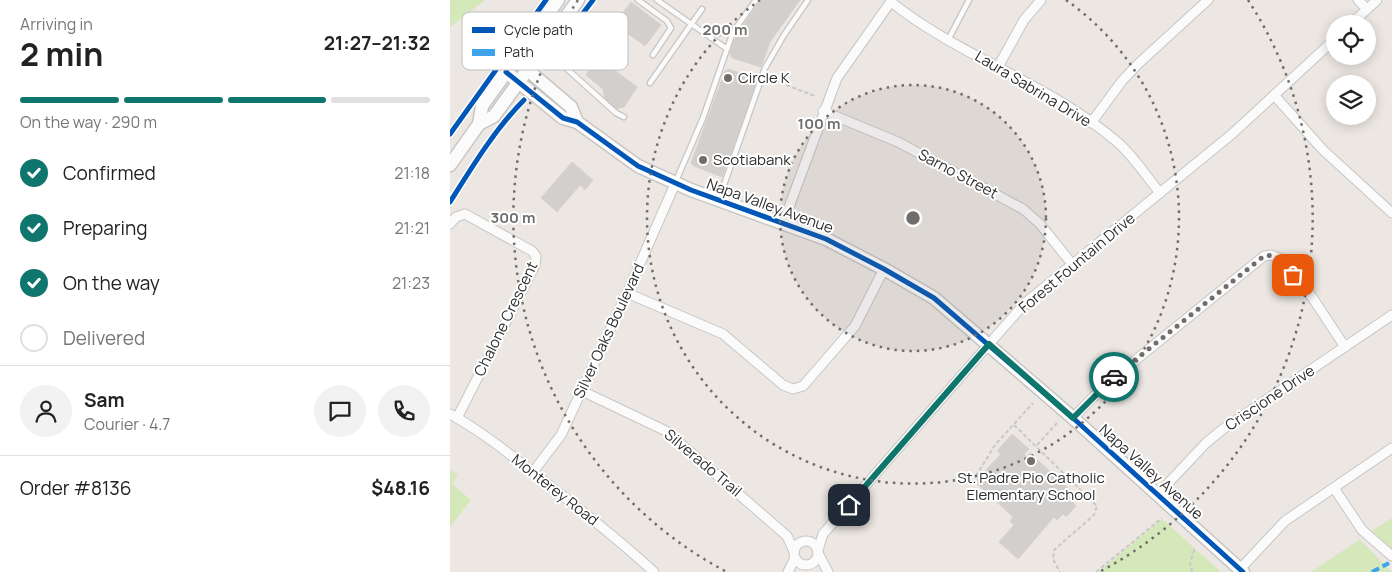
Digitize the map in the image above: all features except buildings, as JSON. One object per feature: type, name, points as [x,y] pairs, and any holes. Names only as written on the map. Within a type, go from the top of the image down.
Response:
[{"type":"street","points":[[549,12],[558,0]]},
{"type":"street","points":[[569,12],[578,0]]},
{"type":"street","points":[[998,67],[1024,20],[1041,0]]},
{"type":"street","points":[[1091,123],[1132,69],[1208,0]]},
{"type":"street","points":[[1358,0],[1367,9]]},
{"type":"street","points":[[1361,15],[1377,0]]},
{"type":"street","points":[[783,223],[823,111],[837,78],[892,1]]},
{"type":"street","name":"Laura Sabrina Drive","points":[[892,1],[919,24],[1055,99],[1091,123],[1125,149],[1160,193]]},
{"type":"street","name":"Forest Fountain Drive","points":[[818,552],[824,534],[1025,303],[1160,193],[1274,95],[1326,47]]},
{"type":"street","points":[[479,124],[494,116],[528,70]]},
{"type":"street","name":"Napa Valley Avenue","points":[[528,70],[572,107],[577,122]]},
{"type":"street","points":[[450,165],[479,124],[482,106],[506,72]]},
{"type":"street","name":"Napa Valley Avenue","points":[[506,72],[562,118],[577,122],[626,159],[675,184],[826,239],[934,298],[1073,418],[1242,570]]},
{"type":"street","points":[[1274,95],[1323,150],[1392,213]]},
{"type":"street","name":"Sarno Street","points":[[823,111],[892,139],[1022,209],[1040,224],[1072,264]]},
{"type":"street","name":"Silver Oaks Boulevard","points":[[533,472],[561,435],[675,184]]},
{"type":"street","name":"Chalone Crescent","points":[[450,224],[456,217],[465,214],[536,256],[535,265],[453,416]]},
{"type":"street","points":[[1073,418],[1106,384],[1264,256],[1271,255],[1279,258],[1312,297],[1345,347]]},
{"type":"street","points":[[627,293],[723,334],[783,385],[793,389],[803,386],[855,326],[884,269]]},
{"type":"street","name":"Criscione Drive","points":[[1158,494],[1212,438],[1392,315]]},
{"type":"street","name":"Silverado Trail","points":[[582,391],[666,430],[787,536],[806,541]]},
{"type":"street","name":"Monterey Road","points":[[453,416],[485,436],[533,472],[604,528],[654,572]]},
{"type":"street","points":[[1242,570],[1285,521],[1392,448]]},
{"type":"street","points":[[1334,488],[1362,530],[1392,556]]},
{"type":"street","name":"Forest Fountain Drive","points":[[806,541],[824,534]]},
{"type":"street","name":"Silverado Trail","points":[[787,536],[794,554]]},
{"type":"street","points":[[790,572],[797,544],[806,541],[814,544],[827,571]]},
{"type":"street","points":[[790,572],[816,561],[818,552]]},
{"type":"street","points":[[794,554],[798,563],[827,571]]},
{"type":"lane","points":[[638,0],[667,20],[671,28],[652,55]]},
{"type":"lane","points":[[657,0],[727,49]]},
{"type":"lane","points":[[675,184],[703,118],[733,32],[756,0]]},
{"type":"lane","points":[[718,200],[766,68],[784,35],[808,0]]},
{"type":"lane","points":[[948,40],[969,0]]},
{"type":"lane","points":[[650,83],[702,9]]},
{"type":"lane","points":[[568,70],[616,113],[624,117]]},
{"type":"path","points":[[763,76],[815,96]]},
{"type":"path","points":[[976,476],[995,445],[1033,403]]},
{"type":"path","points":[[1037,446],[1057,423]]},
{"type":"path","points":[[1014,425],[1097,506],[1094,515],[1054,550],[1053,559],[1060,572]]},
{"type":"path","points":[[1096,572],[1162,518]]},
{"type":"path","points":[[1192,572],[1190,564],[1195,547]]},
{"type":"green space","points":[[450,0],[485,0],[469,12],[462,12],[462,18],[450,27]]},
{"type":"green space","points":[[450,470],[458,474],[452,484],[471,500],[450,527]]},
{"type":"green space","points":[[1392,518],[1392,549],[1372,531]]},
{"type":"green space","points":[[1162,519],[1221,572],[1098,572]]},
{"type":"green space","points":[[1359,540],[1392,572],[1311,572]]},
{"type":"marked path","points":[[1372,572],[1389,563]]},
{"type":"cycle path","points":[[537,12],[546,0]]},
{"type":"cycle path","points":[[584,12],[593,0]]},
{"type":"cycle path","points":[[450,134],[496,70]]},
{"type":"cycle path","points":[[506,72],[563,118],[577,122],[638,166],[691,190],[826,239],[934,298],[1073,418],[1243,572]]},
{"type":"cycle path","points":[[450,202],[475,162],[513,111],[524,100]]},
{"type":"way so far","points":[[1114,377],[1258,259],[1264,256],[1276,256],[1293,275]]},
{"type":"place","name":"Circle K","points":[[728,78]]},
{"type":"place","name":"Scotiabank","points":[[703,160]]},
{"type":"place","name":"St. Padre Pio Catholic Elementary School","points":[[1031,461]]},
{"type":"route","points":[[849,505],[989,344],[1073,418],[1114,377]]}]
